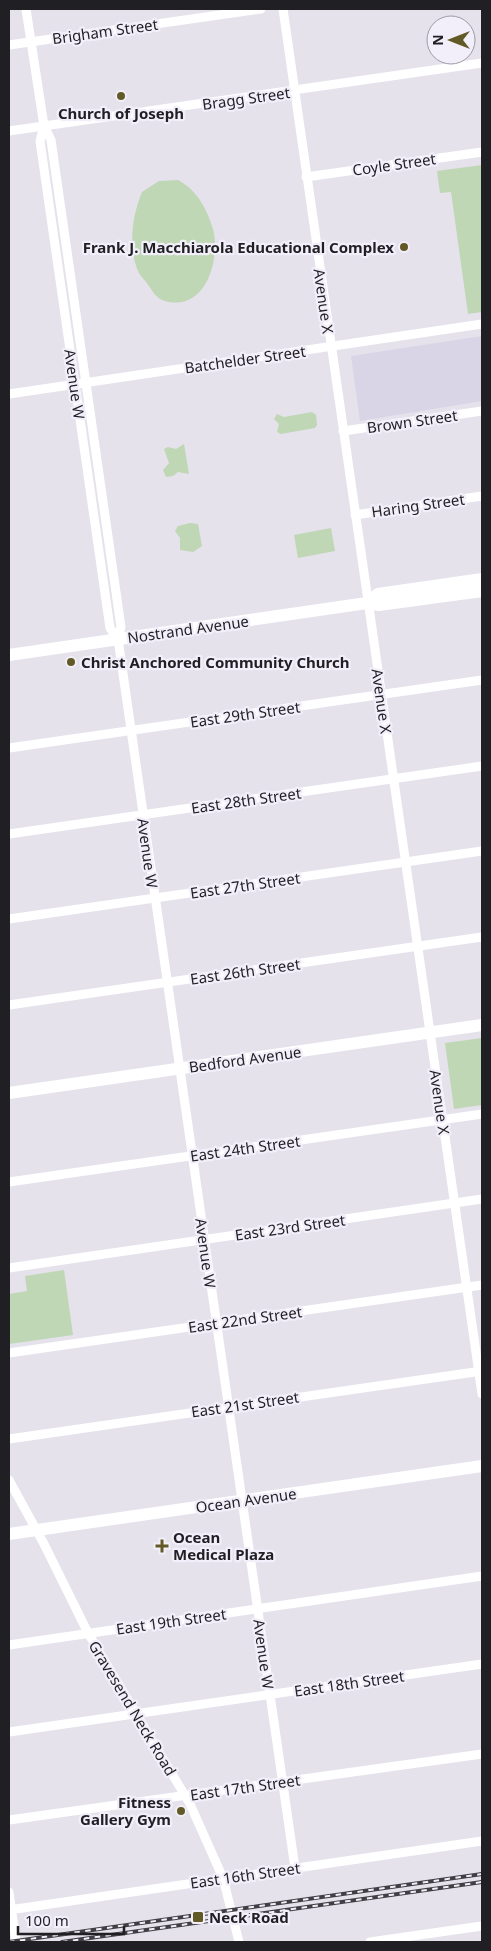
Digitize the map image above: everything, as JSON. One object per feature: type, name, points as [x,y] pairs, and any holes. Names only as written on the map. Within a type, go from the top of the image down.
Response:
[{"type":"main road","name":"Nostrand Avenue","points":[[367,603],[378,594],[482,579]]},
{"type":"main road","name":"Nostrand Avenue","points":[[9,655],[367,603],[380,605],[482,592]]},
{"type":"main road","name":"Bedford Avenue","points":[[9,1094],[482,1025]]},
{"type":"main road","name":"Ocean Avenue","points":[[9,1534],[482,1466]]},
{"type":"street","name":"Avenue W","points":[[26,9],[44,126],[51,140],[122,626],[118,639],[295,1868]]},
{"type":"street","name":"Brigham Street","points":[[9,45],[260,9]]},
{"type":"street","name":"Avenue X","points":[[283,9],[454,1203],[481,1371],[482,1394]]},
{"type":"street","name":"Bragg Street","points":[[9,132],[482,62]]},
{"type":"street","name":"Avenue W","points":[[44,126],[40,141],[110,628],[118,639]]},
{"type":"street","name":"Coyle Street","points":[[306,177],[482,152]]},
{"type":"street","name":"Batchelder Street","points":[[9,394],[482,324]]},
{"type":"street","name":"Brown Street","points":[[343,431],[482,411]]},
{"type":"street","name":"Haring Street","points":[[355,515],[482,496]]},
{"type":"street","name":"East 29th Street","points":[[9,748],[482,680]]},
{"type":"street","name":"East 28th Street","points":[[9,834],[482,766]]},
{"type":"street","name":"East 27th Street","points":[[9,919],[482,851]]},
{"type":"street","name":"East 26th Street","points":[[9,1005],[482,937]]},
{"type":"street","name":"East 24th Street","points":[[9,1182],[482,1114]]},
{"type":"street","name":"East 23rd Street","points":[[9,1268],[482,1199]]},
{"type":"street","name":"East 22nd Street","points":[[9,1353],[482,1285]]},
{"type":"street","name":"East 21st Street","points":[[9,1439],[481,1371]]},
{"type":"street","name":"Gravesend Neck Road","points":[[9,1480],[88,1634],[185,1795],[223,1878],[239,1942]]},
{"type":"street","name":"East 19th Street","points":[[9,1645],[482,1576]]},
{"type":"street","name":"East 18th Street","points":[[9,1732],[482,1664]]},
{"type":"street","name":"East 17th Street","points":[[9,1820],[482,1754]]},
{"type":"street","name":"East 16th Street","points":[[10,1909],[482,1841]]},
{"type":"street","points":[[9,1892],[16,1942]]},
{"type":"street","points":[[370,1942],[482,1926]]},
{"type":"shaded area","points":[[482,336],[482,401],[360,421],[351,356]]},
{"type":"green space","points":[[482,165],[482,312],[468,314],[451,192],[440,193],[437,171]]},
{"type":"green space","points":[[178,180],[191,189],[204,207],[211,222],[215,242],[212,269],[207,282],[189,300],[177,303],[162,300],[158,297],[140,275],[133,252],[132,232],[142,192],[159,181]]},
{"type":"green space","points":[[312,412],[316,415],[317,425],[315,428],[281,434],[277,432],[279,424],[274,419],[277,414],[284,417]]},
{"type":"green space","points":[[184,444],[189,474],[178,472],[173,476],[166,477],[163,470],[169,463],[164,449],[168,447],[176,449]]},
{"type":"green space","points":[[190,523],[198,524],[202,546],[193,552],[180,550],[180,538],[175,531],[178,526]]},
{"type":"green space","points":[[331,528],[335,551],[298,558],[294,535]]},
{"type":"green space","points":[[482,1038],[482,1105],[454,1109],[445,1043]]},
{"type":"green space","points":[[64,1270],[73,1335],[9,1344],[9,1294],[27,1291],[25,1276]]},
{"type":"railway","points":[[9,1942],[482,1874]]},
{"type":"railway","points":[[62,1942],[482,1882]]},
{"type":"place","name":"Church of Joseph","points":[[121,96]]},
{"type":"place","name":"Frank J. Macchiarola Educational Complex","points":[[404,247]]},
{"type":"place","name":"Christ Anchored Community Church","points":[[71,662]]},
{"type":"place","name":"Ocean Medical Plaza","points":[[162,1546]]},
{"type":"place","name":"Fitness Gallery Gym","points":[[181,1811]]},
{"type":"place","name":"Neck Road","points":[[198,1917]]}]
